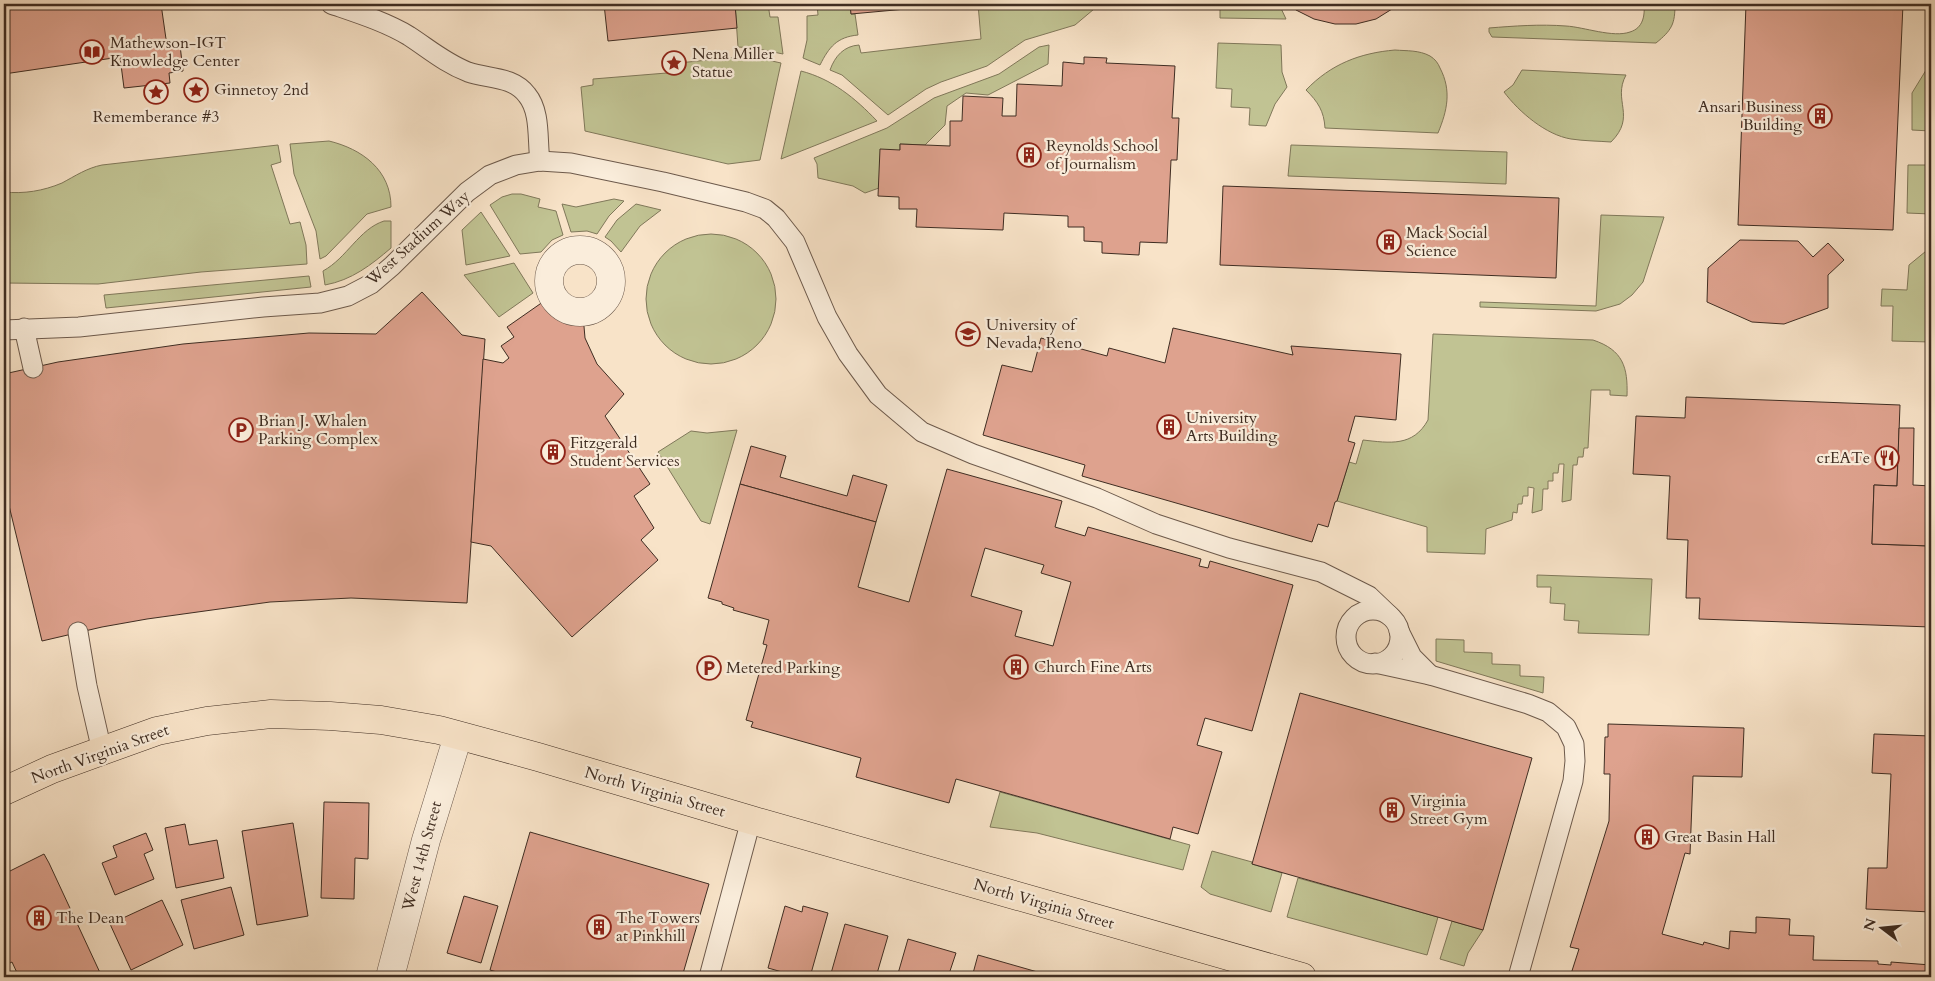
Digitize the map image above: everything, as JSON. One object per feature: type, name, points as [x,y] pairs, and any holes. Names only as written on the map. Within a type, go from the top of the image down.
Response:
[{"type":"main road","name":"North Virginia Street","points":[[4,791],[52,769],[157,731],[207,721],[271,714],[381,720],[439,730],[538,757],[1272,973],[1302,977]]},
{"type":"street","name":"West 14th Street","points":[[390,977],[426,840],[458,736]]},
{"type":"lane","points":[[331,4],[408,36],[455,67],[471,73],[514,83],[526,92],[533,103],[536,114],[540,161]]},
{"type":"lane","name":"West Stadium Way","points":[[4,330],[78,327],[263,307],[320,303],[348,296],[371,284],[392,266],[467,192],[490,175],[516,165],[540,161],[571,163],[663,182],[727,196],[764,208],[776,218],[795,242],[827,317],[848,354],[878,396],[922,432],[973,454],[1097,498],[1156,524],[1229,548],[1321,572],[1369,596],[1395,623]]},
{"type":"lane","points":[[24,328],[33,368]]},
{"type":"lane","points":[[1430,675],[1412,657],[1395,623],[1375,610],[1367,610],[1359,614],[1348,626],[1347,644],[1351,652],[1358,659],[1430,675],[1528,704],[1548,712],[1566,727],[1574,744],[1573,781],[1518,977]]},
{"type":"lane","points":[[1375,664],[1392,656],[1397,649],[1395,623]]},
{"type":"lane","points":[[78,632],[87,686],[102,751]]},
{"type":"lane","points":[[709,977],[750,820]]},
{"type":"green space","points":[[735,4],[768,4],[770,17],[778,17],[783,54],[738,47]]},
{"type":"green space","points":[[817,4],[850,4],[851,14],[855,14],[858,35],[844,38],[834,44],[820,65],[803,58],[807,40],[807,16],[818,15]]},
{"type":"green space","points":[[978,4],[1100,4],[1075,25],[1025,40],[987,66],[926,89],[888,115],[842,75],[830,70],[835,60],[849,47],[859,45],[861,53],[981,39]]},
{"type":"green space","points":[[1220,4],[1279,4],[1286,19],[1220,18]]},
{"type":"green space","points":[[1644,4],[1675,4],[1673,22],[1666,34],[1656,43],[1492,37],[1489,32],[1489,28],[1547,25],[1623,34],[1638,28],[1644,13]]},
{"type":"green space","points":[[1218,43],[1281,45],[1282,72],[1287,87],[1275,104],[1266,126],[1249,125],[1250,108],[1231,107],[1232,89],[1216,88]]},
{"type":"green space","points":[[1049,45],[1048,64],[988,95],[966,93],[947,106],[945,125],[925,145],[900,144],[900,150],[879,188],[865,193],[853,186],[818,178],[817,164],[814,158],[887,128],[934,98],[999,74],[1039,47]]},
{"type":"green space","points":[[1395,50],[1426,54],[1433,58],[1439,66],[1444,76],[1447,101],[1438,133],[1325,128],[1320,107],[1306,90],[1326,73],[1347,61],[1370,54]]},
{"type":"green space","points":[[754,57],[781,63],[760,160],[728,164],[585,131],[581,87],[593,85],[593,79],[679,72],[678,63]]},
{"type":"green space","points":[[1931,62],[1931,131],[1912,130],[1912,93]]},
{"type":"green space","points":[[1522,70],[1626,75],[1622,84],[1623,116],[1619,133],[1611,142],[1586,141],[1562,137],[1543,128],[1525,115],[1504,92],[1513,85]]},
{"type":"green space","points":[[801,71],[833,84],[877,121],[781,159]]},
{"type":"green space","points":[[329,141],[353,149],[372,163],[386,182],[390,194],[391,207],[367,214],[326,256],[320,259],[316,231],[294,174],[290,144]]},
{"type":"green space","points":[[278,145],[281,162],[271,165],[290,224],[300,222],[306,245],[307,264],[201,272],[98,284],[4,283],[4,192],[19,193],[48,188],[86,170],[102,165]]},
{"type":"green space","points":[[1291,145],[1507,152],[1506,184],[1288,176]]},
{"type":"green space","points":[[1908,165],[1931,165],[1931,214],[1907,213]]},
{"type":"green space","points":[[521,194],[540,199],[538,207],[556,211],[563,235],[552,240],[541,252],[520,254],[490,205],[502,197]]},
{"type":"green space","points":[[614,199],[624,201],[609,216],[597,234],[587,231],[571,232],[562,204],[576,207]]},
{"type":"green space","points":[[636,204],[661,210],[640,226],[621,252],[605,237],[617,220]]},
{"type":"green space","points":[[481,212],[510,256],[466,265],[462,230]]},
{"type":"green space","points":[[1601,215],[1664,217],[1643,282],[1632,295],[1620,304],[1596,311],[1480,307],[1480,302],[1596,306]]},
{"type":"green space","points":[[384,221],[391,221],[391,248],[352,276],[325,285],[323,271],[339,259],[367,230]]},
{"type":"green space","points":[[711,234],[724,235],[736,239],[757,253],[771,274],[775,286],[775,312],[771,324],[757,345],[736,359],[724,363],[711,364],[698,363],[686,359],[665,345],[651,324],[647,312],[646,299],[647,286],[651,274],[665,253],[686,239],[698,235]]},
{"type":"green space","points":[[1931,247],[1931,342],[1892,341],[1893,306],[1881,306],[1882,289],[1907,290],[1909,265]]},
{"type":"green space","points":[[514,263],[533,293],[499,317],[464,275]]},
{"type":"green space","points":[[309,276],[311,287],[106,308],[104,295]]},
{"type":"green space","points":[[1433,334],[1593,340],[1603,344],[1617,354],[1625,368],[1627,396],[1610,395],[1610,390],[1591,390],[1588,448],[1584,448],[1583,457],[1578,457],[1577,465],[1573,465],[1571,500],[1562,502],[1564,464],[1559,464],[1558,473],[1553,473],[1553,481],[1548,481],[1548,489],[1543,489],[1542,510],[1532,513],[1534,488],[1528,487],[1528,496],[1523,496],[1522,504],[1518,504],[1517,513],[1513,512],[1512,520],[1486,529],[1485,554],[1427,552],[1427,527],[1337,501],[1349,462],[1356,464],[1363,440],[1391,442],[1408,439],[1422,429],[1428,420]]},
{"type":"green space","points":[[737,430],[710,524],[701,521],[658,452],[691,431],[707,433]]},
{"type":"green space","points":[[1537,575],[1652,579],[1649,635],[1578,633],[1579,621],[1564,620],[1565,604],[1550,603],[1551,587],[1537,587]]},
{"type":"green space","points":[[1436,639],[1464,640],[1464,652],[1492,653],[1492,664],[1520,665],[1520,676],[1544,677],[1543,693],[1436,661]]},
{"type":"green space","points":[[1000,792],[1190,845],[1183,870],[1037,833],[990,827]]},
{"type":"green space","points":[[1212,851],[1282,873],[1271,912],[1210,894],[1201,887]]},
{"type":"green space","points":[[1298,878],[1438,917],[1427,955],[1287,917]]},
{"type":"green space","points":[[1452,921],[1483,930],[1468,953],[1464,966],[1440,959]]},
{"type":"building","name":"Mathewson-IGT Knowledge Center","points":[[4,4],[161,4],[167,46],[180,45],[183,71],[169,73],[170,83],[124,88],[120,57],[4,74]]},
{"type":"building","points":[[604,4],[735,4],[737,28],[608,41]]},
{"type":"building","points":[[850,4],[961,4],[851,14]]},
{"type":"building","points":[[1289,4],[1400,4],[1376,19],[1356,24],[1335,24],[1314,19],[1296,10]]},
{"type":"building","name":"Ansari Business Building","points":[[1746,4],[1903,4],[1893,230],[1738,225]]},
{"type":"building","name":"Reynolds School of Journalism","points":[[1084,57],[1107,58],[1106,63],[1175,66],[1172,118],[1179,118],[1177,160],[1171,160],[1167,243],[1140,242],[1139,255],[1102,253],[1102,242],[1084,241],[1084,227],[1068,227],[1068,216],[1004,213],[1003,230],[916,227],[917,209],[899,209],[899,197],[878,196],[880,149],[900,150],[900,144],[950,146],[950,121],[962,121],[963,96],[1003,98],[1002,116],[1016,116],[1017,84],[1062,86],[1063,62],[1084,64]]},
{"type":"building","name":"Mack Social Science","points":[[1223,186],[1559,198],[1556,278],[1220,265]]},
{"type":"building","points":[[1740,240],[1798,241],[1813,257],[1828,243],[1844,260],[1828,275],[1828,308],[1784,324],[1752,322],[1707,302],[1708,268]]},
{"type":"building","points":[[582,246],[601,254],[613,270],[615,280],[613,291],[601,308],[592,313],[583,315],[569,313],[550,297],[546,277],[555,258],[572,247]],"holes":[[[579,250],[596,254],[608,267],[610,275],[608,292],[598,306],[581,312],[572,311],[557,302],[552,294],[549,277],[556,261],[562,255]]]},
{"type":"building","name":"Brian J. Whalen Parking Complex","points":[[422,292],[462,335],[485,339],[467,603],[351,598],[270,602],[147,619],[42,641],[4,485],[4,374],[58,362],[183,344],[309,333],[376,334]]},
{"type":"building","name":"Fitzgerald Student Services","points":[[550,297],[561,309],[569,313],[583,315],[585,338],[597,364],[624,394],[605,416],[650,484],[634,496],[654,528],[641,540],[658,560],[572,637],[491,546],[471,542],[483,359],[503,363],[509,358],[501,346],[514,337],[507,327]]},
{"type":"building","name":"University Arts Building","points":[[1173,328],[1293,355],[1291,346],[1401,354],[1396,420],[1355,416],[1348,441],[1355,443],[1337,501],[1335,502],[1328,527],[1318,524],[1312,542],[1082,476],[1085,465],[983,435],[1002,365],[1032,372],[1041,338],[1107,356],[1109,348],[1165,363]]},
{"type":"building","points":[[1686,397],[1900,405],[1897,486],[1874,485],[1872,544],[1931,546],[1931,627],[1699,619],[1700,598],[1686,598],[1688,540],[1667,539],[1670,476],[1633,474],[1636,416],[1685,418]]},
{"type":"building","points":[[1899,428],[1914,428],[1913,485],[1931,486],[1931,546],[1872,544],[1874,485],[1897,486]]},
{"type":"building","points":[[751,446],[786,456],[780,477],[847,496],[853,475],[887,485],[876,522],[740,484]]},
{"type":"building","name":"Church Fine Arts","points":[[947,469],[1062,501],[1055,527],[1085,536],[1088,527],[1201,559],[1199,566],[1208,568],[1210,561],[1293,585],[1252,731],[1205,718],[1197,745],[1222,752],[1198,834],[1173,827],[1170,839],[956,779],[949,803],[856,777],[861,758],[751,727],[753,722],[746,720],[767,645],[763,644],[769,620],[733,610],[734,608],[722,604],[722,602],[708,598],[740,484],[876,522],[858,587],[909,602]],"holes":[[[985,548],[1044,565],[1041,573],[1071,582],[1053,646],[1015,636],[1022,611],[971,596]]]},
{"type":"building","name":"Virginia Street Gym","points":[[1300,693],[1532,758],[1483,930],[1252,864]]},
{"type":"building","name":"Great Basin Hall","points":[[1608,724],[1744,728],[1742,777],[1693,776],[1690,854],[1685,853],[1662,934],[1703,945],[1704,942],[1729,949],[1730,931],[1756,933],[1756,917],[1790,919],[1789,935],[1814,936],[1813,960],[1878,961],[1878,964],[1891,965],[1891,962],[1931,965],[1931,977],[1570,977],[1579,949],[1570,947],[1609,821],[1610,774],[1604,774],[1605,737],[1608,737]]},
{"type":"building","points":[[1874,734],[1931,736],[1931,912],[1866,909],[1868,868],[1887,868],[1891,774],[1872,773]]},
{"type":"building","points":[[324,802],[369,803],[368,859],[355,858],[354,899],[321,898]]},
{"type":"building","points":[[293,823],[308,916],[257,925],[242,831]]},
{"type":"building","points":[[185,824],[189,845],[217,840],[224,878],[176,888],[165,828]]},
{"type":"building","name":"The Towers at Pinkhill","points":[[530,832],[709,884],[682,977],[514,977],[490,970]]},
{"type":"building","points":[[146,833],[153,850],[144,854],[154,879],[115,895],[102,863],[117,857],[113,846]]},
{"type":"building","name":"The Dean","points":[[44,854],[102,977],[19,977],[12,962],[4,966],[4,874]]},
{"type":"building","points":[[231,887],[244,935],[194,949],[181,900]]},
{"type":"building","points":[[464,896],[498,906],[481,963],[447,953]]},
{"type":"building","points":[[162,900],[183,945],[131,970],[110,924]]},
{"type":"building","points":[[785,906],[802,912],[803,906],[828,913],[810,977],[800,977],[768,968]]},
{"type":"building","points":[[845,924],[888,936],[876,977],[830,977]]},
{"type":"building","points":[[908,939],[956,953],[948,977],[897,977]]},
{"type":"building","points":[[978,955],[1055,977],[972,977]]},
{"type":"place","name":"Mathewson-IGT Knowledge Center","points":[[92,52]]},
{"type":"place","name":"Nena Miller Statue","points":[[674,63]]},
{"type":"place","name":"Ginnetoy 2nd","points":[[196,90]]},
{"type":"place","name":"Rememberance #3","points":[[156,92]]},
{"type":"place","name":"Ansari Business Building","points":[[1820,116]]},
{"type":"place","name":"Reynolds School of Journalism","points":[[1029,155]]},
{"type":"place","name":"Mack Social Science","points":[[1389,242]]},
{"type":"place","name":"University of Nevada, Reno","points":[[968,334]]},
{"type":"place","name":"University Arts Building","points":[[1169,427]]},
{"type":"place","name":"Brian J. Whalen Parking Complex","points":[[241,430]]},
{"type":"place","name":"Fitzgerald Student Services","points":[[553,452]]},
{"type":"place","name":"crEATe","points":[[1887,458]]},
{"type":"place","name":"Church Fine Arts","points":[[1016,667]]},
{"type":"place","name":"Metered Parking","points":[[709,668]]},
{"type":"place","name":"Virginia Street Gym","points":[[1392,810]]},
{"type":"place","name":"Great Basin Hall","points":[[1647,837]]},
{"type":"place","name":"The Dean","points":[[39,918]]},
{"type":"place","name":"The Towers at Pinkhill","points":[[599,927]]}]
